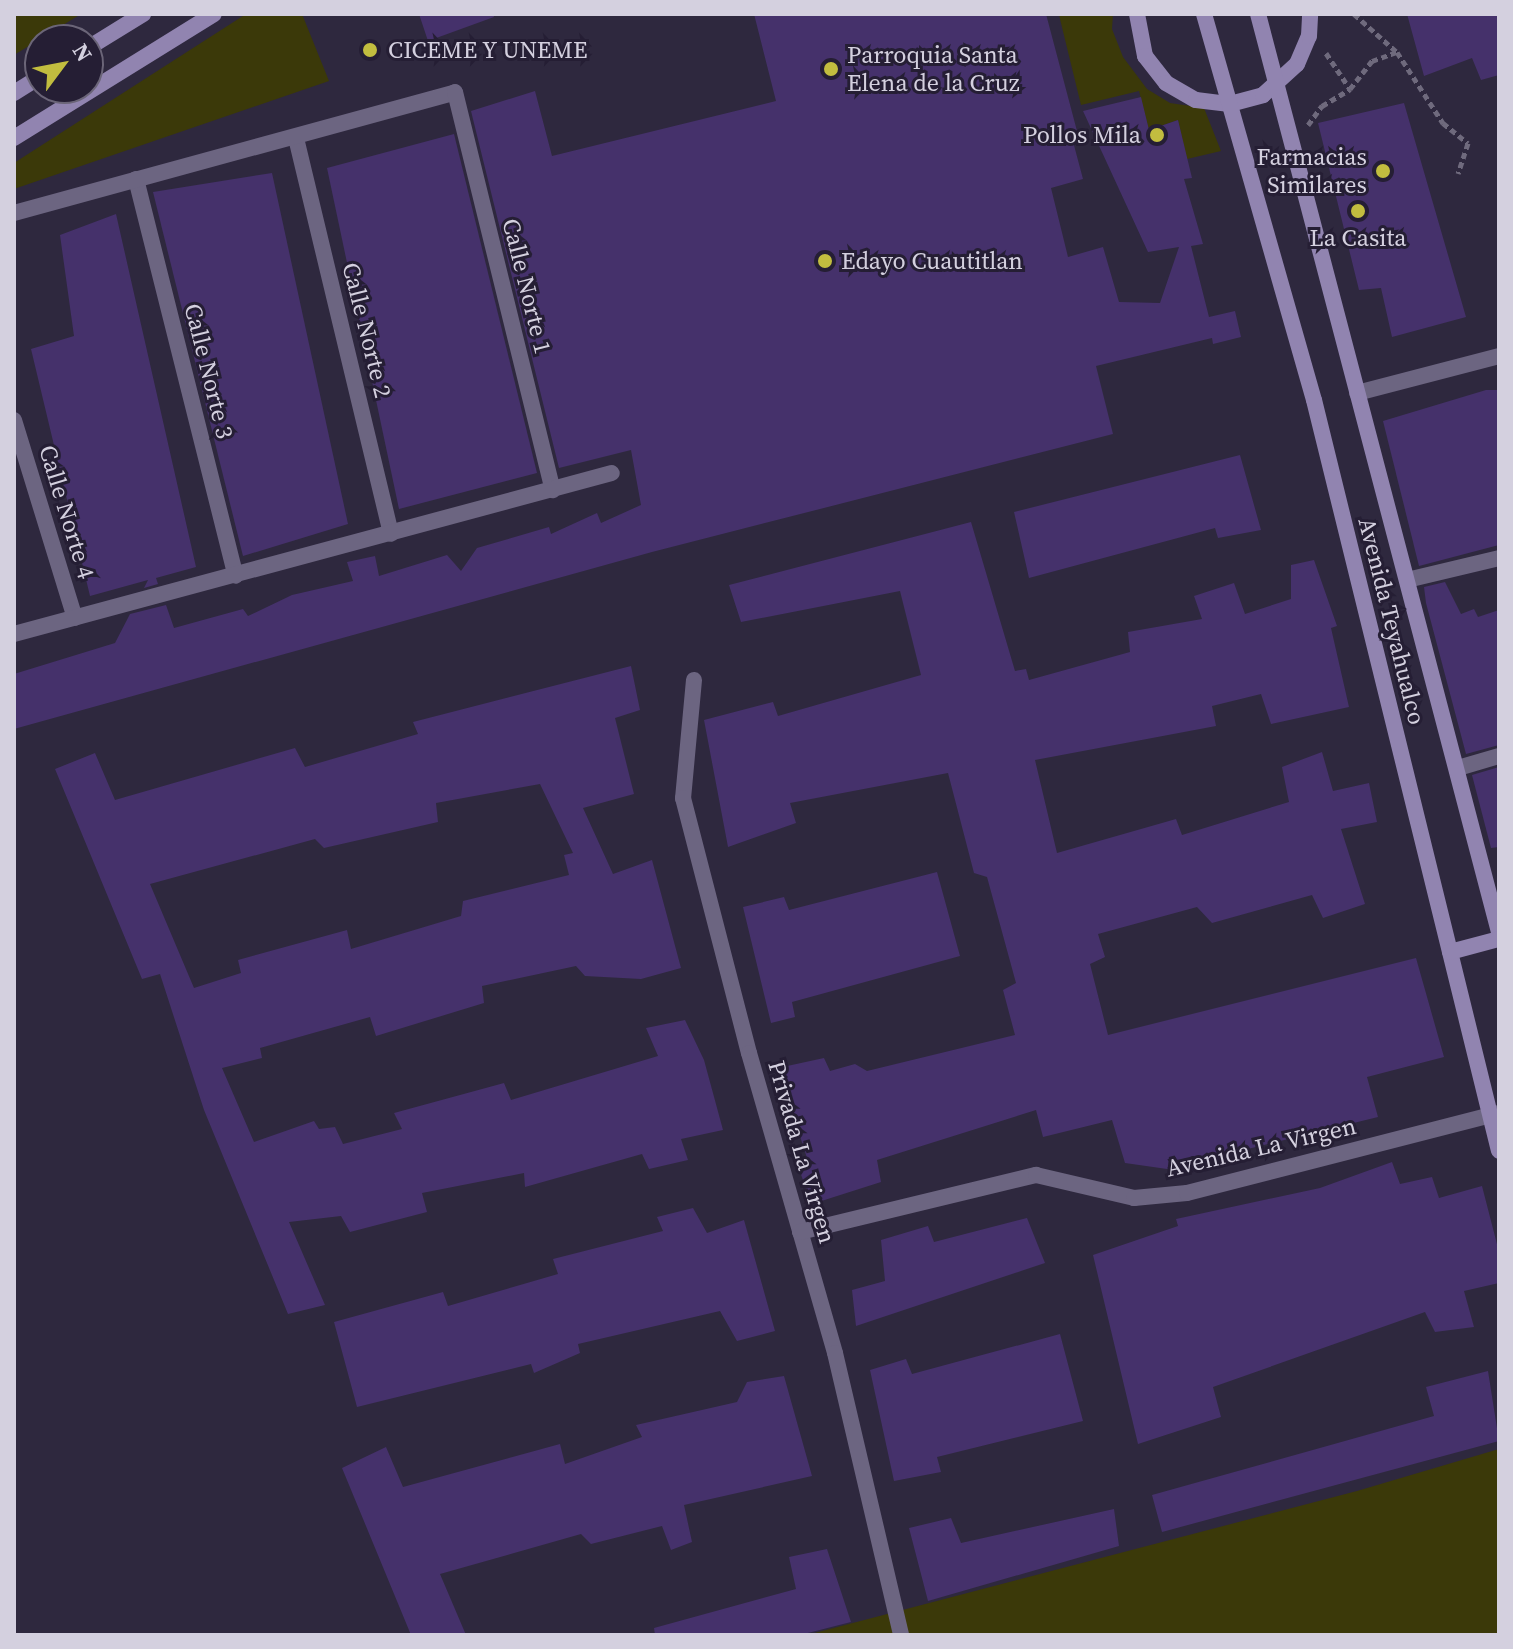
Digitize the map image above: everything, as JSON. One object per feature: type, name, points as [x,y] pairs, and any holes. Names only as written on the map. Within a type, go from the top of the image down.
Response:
[{"type":"main road","points":[[104,38],[143,14]]},
{"type":"main road","points":[[14,138],[214,14]]},
{"type":"main road","points":[[1137,14],[1145,56],[1166,83],[1196,100],[1230,104],[1277,86],[1297,64],[1309,36],[1310,14]]},
{"type":"main road","name":"Avenida Teyahualco","points":[[1204,14],[1314,400],[1450,952],[1494,1114],[1499,1151]]},
{"type":"main road","name":"Avenida Teyahualco","points":[[1258,14],[1499,932]]},
{"type":"main road","points":[[1450,952],[1499,939]]},
{"type":"street","name":"Calle Norte 1","points":[[296,138],[455,92],[553,490]]},
{"type":"street","points":[[14,213],[296,138]]},
{"type":"street","name":"Calle Norte 2","points":[[296,138],[391,534]]},
{"type":"street","name":"Calle Norte 3","points":[[136,179],[236,576]]},
{"type":"street","points":[[1357,393],[1499,356]]},
{"type":"street","name":"Calle Norte 4","points":[[14,420],[75,618]]},
{"type":"street","points":[[14,634],[612,473]]},
{"type":"street","points":[[1407,580],[1499,558]]},
{"type":"street","name":"Privada La Virgen","points":[[694,680],[683,798],[835,1353],[901,1635]]},
{"type":"street","points":[[1458,768],[1499,756]]},
{"type":"street","name":"Avenida La Virgen","points":[[800,1232],[1036,1175],[1134,1198],[1187,1193],[1494,1114]]},
{"type":"path","points":[[1354,14],[1397,52],[1443,123],[1468,143],[1458,173]]},
{"type":"path","points":[[1318,40],[1350,89]]},
{"type":"path","points":[[1322,106],[1350,89],[1372,61],[1397,52]]},
{"type":"shaded area","points":[[14,14],[81,14],[65,24],[24,24],[24,49],[14,55]]},
{"type":"shaded area","points":[[246,14],[302,14],[329,81],[14,189],[14,163]]},
{"type":"shaded area","points":[[1113,14],[1112,29],[1123,57],[1147,89],[1170,103],[1204,108],[1221,151],[1187,159],[1178,120],[1149,130],[1139,91],[1081,105],[1059,15]]},
{"type":"shaded area","points":[[1499,1449],[1499,1635],[807,1635],[1357,1491]]},
{"type":"building","points":[[419,14],[493,14],[494,17],[428,41]]},
{"type":"building","name":"Edayo Cuautitlan","points":[[754,14],[1046,14],[1077,131],[1071,134],[1083,179],[1051,188],[1068,257],[1103,247],[1119,302],[1160,303],[1179,247],[1148,252],[1083,111],[1141,97],[1149,130],[1178,120],[1192,178],[1184,179],[1203,244],[1191,246],[1209,317],[1235,311],[1241,337],[1213,344],[1212,338],[1096,366],[1113,434],[652,552],[14,729],[14,674],[115,643],[130,614],[166,605],[174,628],[243,609],[248,616],[292,595],[353,581],[347,562],[375,556],[379,576],[447,555],[461,571],[477,548],[549,527],[551,534],[597,513],[601,523],[641,505],[631,450],[559,468],[471,111],[535,91],[552,156],[776,101]]},
{"type":"building","points":[[1407,14],[1499,14],[1499,75],[1481,80],[1472,58],[1424,76]]},
{"type":"building","points":[[1404,103],[1466,317],[1392,337],[1381,288],[1359,290],[1318,123]]},
{"type":"building","points":[[454,134],[537,473],[399,509],[327,168]]},
{"type":"building","points":[[272,173],[348,524],[243,556],[153,192]]},
{"type":"building","points":[[116,214],[196,567],[156,578],[158,584],[144,588],[148,580],[90,596],[31,349],[74,336],[60,235]]},
{"type":"building","points":[[1486,390],[1499,390],[1499,545],[1419,566],[1383,421]]},
{"type":"building","points":[[1240,455],[1261,530],[1218,538],[1215,528],[1029,578],[1014,512]]},
{"type":"building","points":[[971,522],[1015,671],[1026,669],[1029,680],[1130,652],[1128,632],[1202,619],[1194,596],[1234,583],[1245,614],[1291,599],[1291,565],[1314,560],[1337,626],[1331,628],[1349,707],[1271,724],[1261,694],[1212,706],[1216,726],[1035,760],[1057,853],[1176,819],[1182,835],[1289,802],[1282,767],[1322,752],[1333,791],[1369,783],[1377,822],[1341,829],[1365,904],[1323,918],[1312,895],[1212,923],[1197,907],[1098,934],[1105,957],[1090,964],[1108,1035],[1416,958],[1444,1057],[1367,1077],[1378,1117],[1167,1169],[1125,1163],[1112,1120],[1043,1137],[1036,1110],[877,1160],[881,1182],[812,1204],[797,1164],[807,1158],[778,1068],[824,1058],[830,1071],[855,1064],[867,1071],[1015,1035],[1003,990],[1016,983],[987,877],[974,873],[948,773],[790,803],[796,823],[728,847],[704,720],[773,702],[778,716],[921,675],[900,591],[741,622],[729,585]]},
{"type":"building","points":[[1445,582],[1461,614],[1474,609],[1478,617],[1499,610],[1499,745],[1466,754],[1424,587]]},
{"type":"building","points":[[631,666],[640,710],[615,718],[634,794],[583,808],[613,874],[652,860],[681,968],[641,979],[585,976],[576,966],[482,986],[484,1003],[376,1036],[370,1017],[260,1048],[262,1058],[222,1068],[254,1142],[314,1121],[319,1129],[335,1127],[343,1144],[402,1129],[394,1113],[504,1083],[511,1100],[658,1056],[646,1028],[685,1020],[704,1060],[723,1130],[681,1139],[688,1160],[649,1169],[642,1154],[525,1187],[524,1173],[422,1193],[427,1212],[350,1232],[341,1216],[289,1222],[325,1305],[288,1314],[204,1110],[160,974],[142,979],[55,769],[95,753],[115,800],[295,748],[305,767],[418,734],[413,722]],"holes":[[[540,784],[573,853],[564,855],[569,875],[463,901],[461,916],[351,949],[347,930],[238,960],[241,973],[194,988],[150,884],[315,839],[324,848],[438,822],[436,803]]]},
{"type":"building","points":[[1499,767],[1499,847],[1491,848],[1472,775]]},
{"type":"building","points":[[937,872],[960,956],[792,1002],[795,1017],[771,1023],[743,907],[784,897],[789,910]]},
{"type":"building","points":[[1392,1162],[1400,1184],[1432,1177],[1439,1198],[1482,1186],[1499,1252],[1499,1283],[1464,1291],[1474,1327],[1435,1332],[1425,1312],[1213,1387],[1221,1417],[1138,1444],[1093,1255],[1178,1226],[1176,1219],[1320,1188]]},
{"type":"building","points":[[693,1208],[707,1233],[744,1220],[775,1331],[737,1341],[720,1311],[578,1344],[580,1353],[534,1373],[531,1364],[357,1407],[334,1322],[443,1292],[448,1306],[558,1274],[553,1259],[663,1231],[657,1217]]},
{"type":"building","points":[[1027,1218],[1045,1263],[856,1326],[852,1290],[885,1281],[881,1240],[928,1226],[934,1242]]},
{"type":"building","points":[[1060,1334],[1083,1421],[937,1457],[941,1472],[894,1481],[870,1370],[906,1359],[912,1374]]},
{"type":"building","points":[[1488,1371],[1499,1441],[1162,1532],[1152,1495],[1434,1416],[1426,1387]]},
{"type":"building","points":[[784,1376],[812,1476],[684,1505],[692,1542],[671,1550],[662,1526],[591,1544],[581,1534],[440,1574],[466,1635],[411,1635],[342,1468],[386,1447],[403,1487],[560,1444],[565,1464],[642,1437],[636,1425],[737,1402],[747,1382]]},
{"type":"building","points":[[1114,1509],[1119,1546],[928,1601],[909,1528],[951,1518],[961,1543]]},
{"type":"building","points":[[827,1549],[851,1622],[800,1635],[655,1635],[654,1628],[796,1589],[789,1557]]},
{"type":"place","name":"CICEME Y UNEME","points":[[370,50]]},
{"type":"place","name":"Parroquia Santa Elena de la Cruz","points":[[831,69]]},
{"type":"place","name":"Pollos Mila","points":[[1157,135]]},
{"type":"place","name":"Farmacias Similares","points":[[1383,171]]},
{"type":"place","name":"La Casita","points":[[1358,211]]},
{"type":"place","name":"Edayo Cuautitlan","points":[[825,261]]}]
